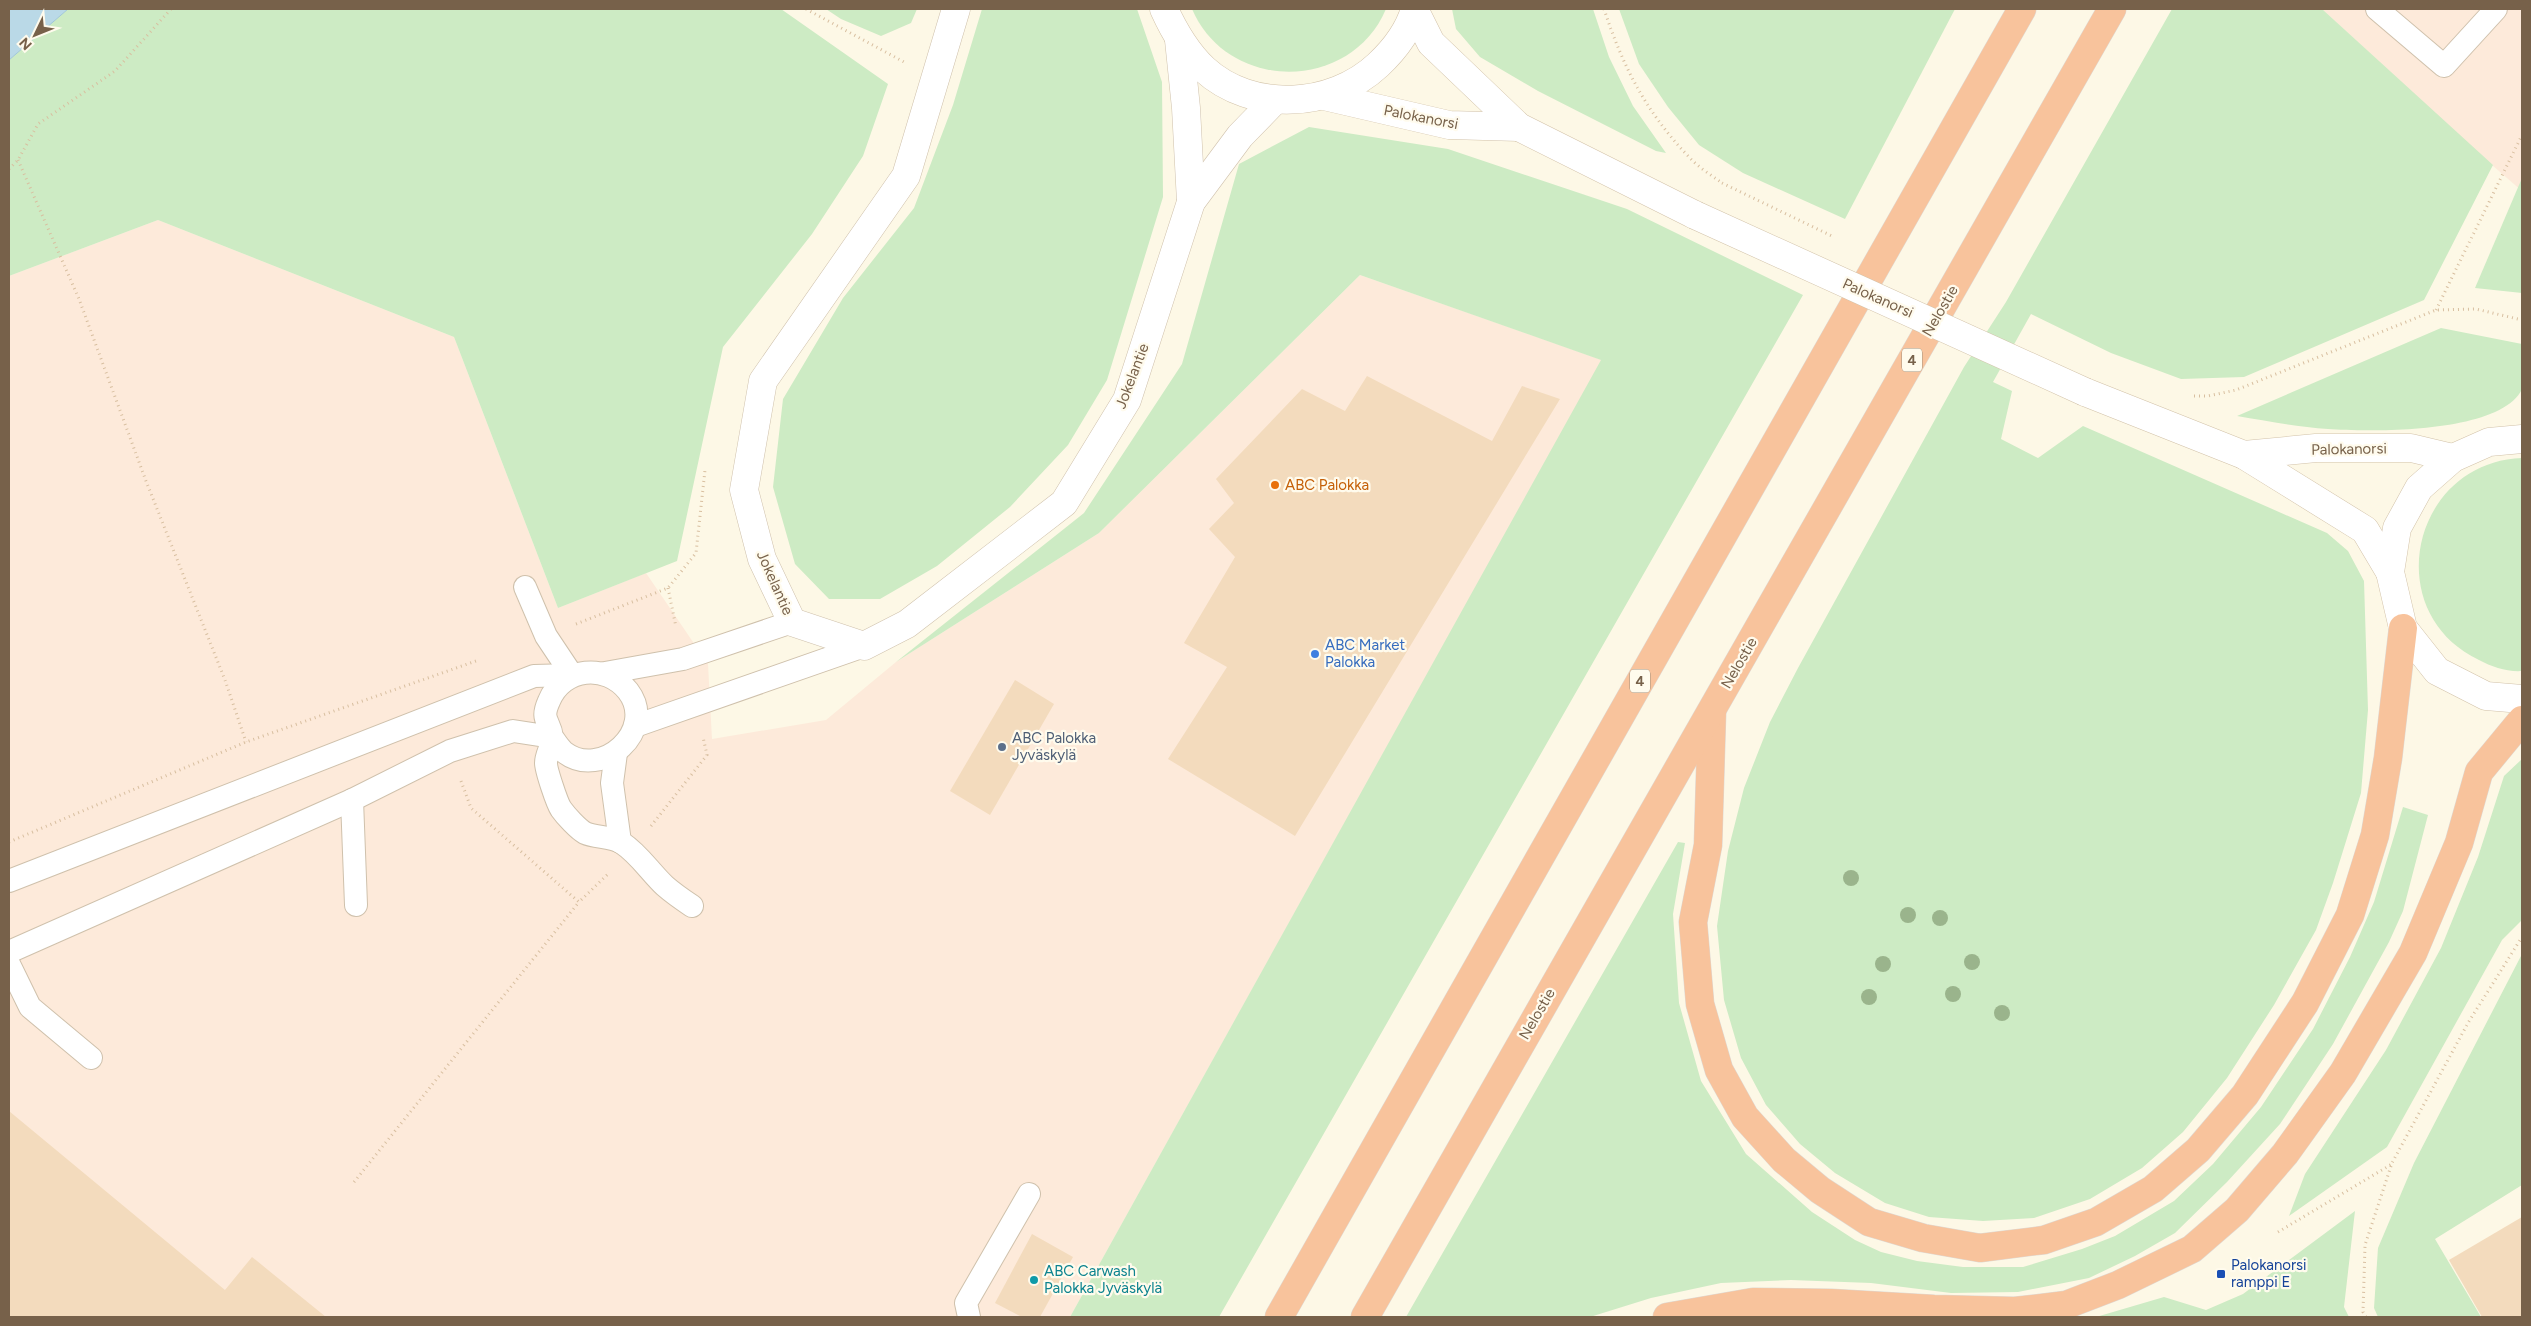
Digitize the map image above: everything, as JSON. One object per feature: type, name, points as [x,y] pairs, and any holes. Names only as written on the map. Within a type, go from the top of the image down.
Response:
[{"type":"highway","points":[[2001,9],[2001,45]]},
{"type":"highway","name":"4","points":[[1279,1317],[2022,9]]},
{"type":"highway","name":"Nelostie","points":[[1365,1317],[2112,9]]},
{"type":"highway","points":[[1712,711],[1708,845],[1693,922],[1700,1004],[1719,1070],[1745,1117],[1784,1160],[1813,1184],[1869,1222],[1923,1238],[1980,1248],[2007,1245],[2044,1240],[2096,1222],[2154,1189],[2198,1150],[2245,1095],[2300,1012],[2350,915],[2375,836],[2388,758],[2403,628]]},
{"type":"highway","points":[[1667,1317],[1753,1302],[1831,1303],[1934,1310],[2015,1312],[2058,1306],[2118,1285],[2192,1249],[2237,1210],[2285,1154],[2343,1074],[2413,953],[2459,843],[2479,772],[2522,720]]},
{"type":"main road","name":"Jokelantie","points":[[956,9],[906,176],[763,381],[744,490],[762,559],[792,622],[864,646],[907,624],[1064,503],[1127,400],[1191,202],[1240,136],[1275,100]]},
{"type":"main road","points":[[1164,9],[1179,40],[1205,69],[1238,90],[1275,100],[1324,96],[1363,78],[1394,49],[1415,10]]},
{"type":"main road","name":"Palokanorsi","points":[[1415,10],[1431,43],[1519,127],[1695,215],[2085,392],[2244,455],[2365,530],[2390,572]]},
{"type":"main road","name":"Jokelantie","points":[[1179,40],[1186,108],[1191,202]]},
{"type":"main road","name":"Palokanorsi","points":[[1324,96],[1449,125],[1519,127]]},
{"type":"main road","points":[[2522,439],[2489,442],[2452,458],[2419,488],[2397,528],[2390,572],[2403,628],[2437,671],[2486,696],[2522,699]]},
{"type":"main road","name":"Palokanorsi","points":[[2244,455],[2316,448],[2411,448],[2452,458]]},
{"type":"lane","points":[[2377,9],[2444,66],[2496,9]]},
{"type":"lane","points":[[525,587],[546,636],[572,675]]},
{"type":"lane","points":[[9,881],[534,676],[572,675],[589,671],[605,673],[683,659],[792,622]]},
{"type":"lane","points":[[635,726],[864,646]]},
{"type":"lane","points":[[572,675],[556,687],[548,701],[544,719],[552,737],[564,752],[580,760],[600,760],[616,754],[626,744],[635,726],[636,711],[630,693],[620,682],[605,673]]},
{"type":"lane","points":[[9,952],[352,800],[450,751],[513,731],[552,737]]},
{"type":"lane","points":[[552,737],[546,763],[560,809],[584,833],[620,842],[665,886],[692,906]]},
{"type":"lane","points":[[616,754],[612,783],[620,842]]},
{"type":"lane","points":[[352,800],[356,905]]},
{"type":"lane","points":[[9,964],[30,1007],[91,1058]]},
{"type":"lane","points":[[969,1317],[966,1303],[1029,1194]]},
{"type":"path","points":[[9,169],[18,160],[38,124],[115,71],[171,9]]},
{"type":"path","points":[[806,9],[911,66]]},
{"type":"path","points":[[1604,9],[1618,52],[1651,113],[1690,158],[1722,183]]},
{"type":"path","points":[[2436,310],[2522,135]]},
{"type":"path","points":[[18,160],[79,299],[146,481],[225,680],[246,742]]},
{"type":"path","points":[[2190,396],[2208,396],[2236,390],[2436,310],[2476,309],[2522,320]]},
{"type":"path","points":[[546,636],[668,588],[696,554],[705,470]]},
{"type":"path","points":[[9,842],[246,742],[484,658]]},
{"type":"path","points":[[354,1182],[579,902]]},
{"type":"path","points":[[2366,1317],[2364,1312],[2365,1245],[2392,1163],[2468,1023],[2522,937]]},
{"type":"path","points":[[2278,1232],[2392,1163]]},
{"type":"shaded area","points":[[2322,9],[2522,9],[2522,191],[2477,152]]},
{"type":"shaded area","points":[[158,220],[454,337],[558,608],[646,573],[708,664],[712,739],[826,720],[896,662],[1099,533],[1360,275],[1602,360],[1070,1317],[9,1317],[9,276]]},
{"type":"green space","points":[[68,9],[781,9],[888,84],[863,156],[812,234],[723,347],[677,561],[558,608],[454,337],[158,220],[9,276],[9,60]]},
{"type":"green space","points":[[826,9],[917,9],[911,23],[881,36],[841,19]]},
{"type":"green space","points":[[982,9],[1137,9],[1162,82],[1163,197],[1107,380],[1068,445],[1010,507],[937,566],[880,599],[829,599],[795,564],[773,487],[783,399],[843,298],[914,208],[953,105]]},
{"type":"green space","points":[[1192,9],[1386,9],[1369,36],[1346,56],[1319,68],[1289,72],[1260,68],[1233,56],[1209,37]]},
{"type":"green space","points":[[1452,9],[1593,9],[1609,57],[1633,106],[1666,153],[1656,151],[1538,91],[1480,57],[1456,29]]},
{"type":"green space","points":[[1619,9],[1955,9],[1845,219],[1743,173],[1699,145],[1668,107],[1639,64]]},
{"type":"green space","points":[[2172,9],[2322,9],[2493,165],[2424,300],[2244,377],[2181,379],[2111,353],[2031,314],[1993,382],[2012,391],[2001,439],[2038,458],[2083,426],[2327,533],[2348,551],[2364,581],[2368,710],[2361,793],[2316,930],[2274,1005],[2227,1078],[2183,1132],[2142,1168],[2090,1199],[2034,1218],[1983,1221],[1929,1217],[1885,1203],[1835,1173],[1800,1144],[1766,1105],[1741,1058],[1724,1000],[1717,926],[1728,851],[1744,788],[1770,722],[1798,668],[1964,367],[2006,302]]},
{"type":"green space","points":[[1309,127],[1448,149],[1627,209],[1803,295],[1219,1317],[1070,1317],[1601,360],[1360,275],[1099,533],[896,662],[1084,513],[1182,364],[1239,164]]},
{"type":"green space","points":[[2522,178],[2522,293],[2475,288]]},
{"type":"green space","points":[[2441,328],[2522,344],[2523,385],[2522,389],[2509,404],[2489,415],[2462,422],[2402,430],[2328,429],[2237,416]]},
{"type":"green space","points":[[2522,458],[2522,671],[2511,671],[2484,663],[2447,638],[2428,609],[2419,576],[2421,543],[2433,511],[2455,484],[2484,466]]},
{"type":"green space","points":[[2522,759],[2522,920],[2502,940],[2387,1147],[2289,1216],[2305,1174],[2386,1050],[2441,948],[2478,857],[2504,776]]},
{"type":"green space","points":[[2403,807],[2428,815],[2403,911],[2389,942],[2333,1044],[2280,1124],[2227,1182],[2175,1233],[2135,1256],[2089,1278],[2018,1292],[1951,1293],[1871,1283],[1791,1280],[1721,1283],[1651,1298],[1590,1317],[1406,1317],[1678,842],[1685,843],[1673,914],[1679,1003],[1701,1081],[1746,1154],[1812,1212],[1855,1240],[1881,1252],[1917,1261],[1963,1267],[2023,1267],[2082,1249],[2115,1236],[2174,1201],[2213,1164],[2261,1107],[2313,1029],[2350,957],[2374,902]]},
{"type":"green space","points":[[2522,954],[2522,1185],[2435,1239],[2481,1317],[2378,1317],[2374,1308],[2378,1248],[2414,1163]]},
{"type":"green space","points":[[2355,1211],[2344,1307],[2349,1317],[2096,1317],[2164,1297],[2206,1310],[2243,1294]]},
{"type":"water","points":[[9,9],[68,9],[9,60]]},
{"type":"building","points":[[1367,376],[1492,441],[1522,386],[1560,399],[1295,836],[1168,759],[1227,667],[1184,643],[1235,557],[1209,529],[1234,503],[1216,479],[1302,389],[1345,411]]},
{"type":"building","name":"ABC Palokka Jyväskylä","points":[[1015,680],[1054,704],[990,815],[950,791]]},
{"type":"building","points":[[9,1111],[225,1290],[252,1257],[326,1317],[9,1317]]},
{"type":"building","points":[[2522,1217],[2522,1317],[2482,1317],[2449,1260]]},
{"type":"building","name":"ABC Carwash Palokka Jyväskylä","points":[[1032,1234],[1073,1257],[1040,1317],[1022,1317],[995,1303]]},
{"type":"place","name":"ABC Palokka","points":[[1275,485]]},
{"type":"place","name":"ABC Market Palokka","points":[[1315,654]]},
{"type":"place","name":"ABC Palokka Jyväskylä","points":[[1002,747]]},
{"type":"place","name":"Palokanorsi ramppi E","points":[[2221,1274]]},
{"type":"place","name":"ABC Carwash Palokka Jyväskylä","points":[[1034,1280]]}]
